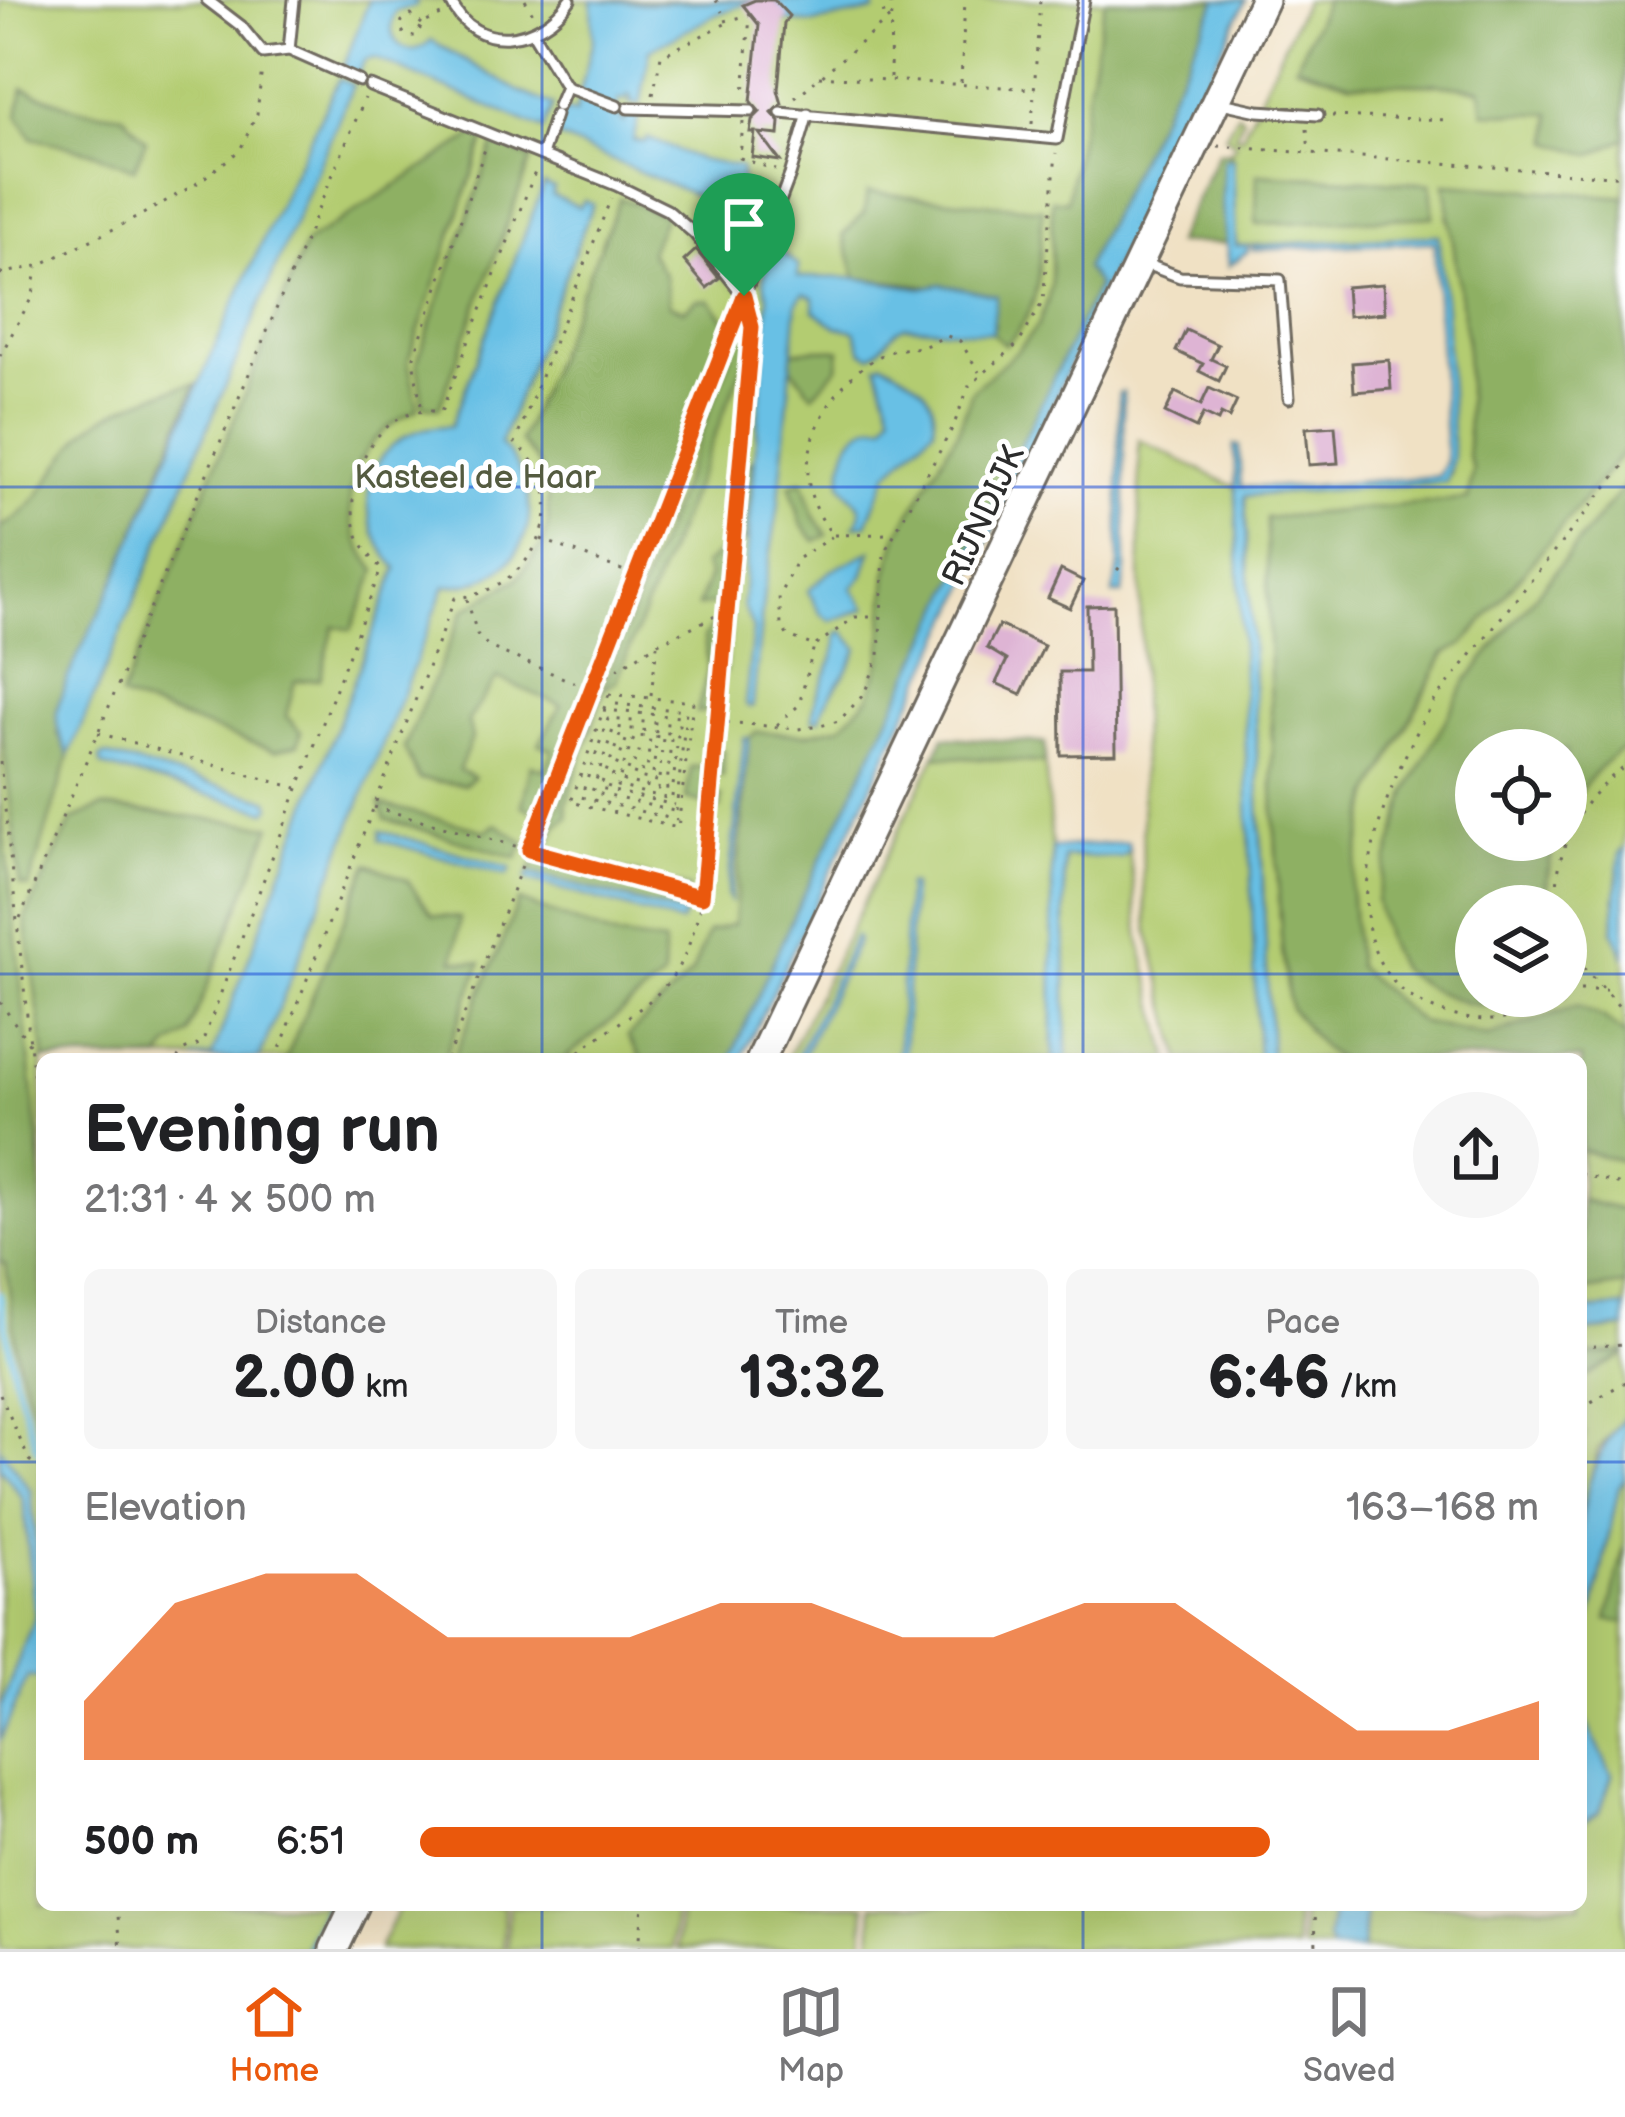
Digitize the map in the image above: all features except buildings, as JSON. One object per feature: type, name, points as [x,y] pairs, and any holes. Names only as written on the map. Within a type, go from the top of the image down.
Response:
[{"type":"street","name":"RIJNDIJK","points":[[764,1053],[1264,0]]},
{"type":"street","points":[[334,1949],[352,1911]]},
{"type":"lane","points":[[207,0],[241,26],[263,53],[289,50],[668,210],[698,236],[744,296]]},
{"type":"lane","points":[[289,50],[294,0]]},
{"type":"lane","points":[[452,5],[476,28],[494,36],[533,34],[559,16],[570,0]]},
{"type":"lane","points":[[781,113],[1058,139],[1084,0]]},
{"type":"lane","points":[[533,34],[566,87],[580,94],[645,111],[747,111]]},
{"type":"lane","points":[[542,154],[566,87]]},
{"type":"lane","points":[[1216,101],[1258,111],[1312,115]]},
{"type":"lane","points":[[744,296],[808,114]]},
{"type":"lane","points":[[1140,262],[1180,278],[1280,280],[1289,398]]},
{"type":"path","points":[[716,0],[722,12]]},
{"type":"path","points":[[881,0],[887,20],[890,80]]},
{"type":"path","points":[[781,113],[887,20],[891,0]]},
{"type":"path","points":[[961,84],[965,0]]},
{"type":"path","points":[[1032,136],[1040,0]]},
{"type":"path","points":[[422,24],[452,5]]},
{"type":"path","points":[[645,111],[661,56],[726,22],[750,15],[747,111],[740,158],[790,175]]},
{"type":"path","points":[[0,274],[38,266],[196,184],[240,150],[257,114],[263,53]]},
{"type":"path","points":[[819,76],[1035,89]]},
{"type":"path","points":[[20,918],[364,83]]},
{"type":"path","points":[[1309,153],[1312,115],[1450,120]]},
{"type":"path","points":[[422,409],[413,360],[490,133]]},
{"type":"path","points":[[714,721],[773,728],[820,727],[839,722],[854,709],[878,656],[884,553],[953,427],[969,386],[1019,343],[1043,301],[1048,204],[1058,139]]},
{"type":"path","points":[[1216,146],[1625,177]]},
{"type":"path","points":[[182,1053],[202,1043],[381,569],[356,531],[352,488],[359,464],[378,435],[422,409],[441,412],[542,154]]},
{"type":"path","points":[[278,1053],[455,598],[500,587],[522,567],[539,538],[546,506],[542,483],[526,452],[515,443],[611,198]]},
{"type":"path","points":[[0,356],[33,295],[38,266]]},
{"type":"path","points":[[450,1053],[744,296]]},
{"type":"path","points":[[579,1053],[653,1002],[674,976],[694,936],[702,897],[752,327],[744,296]]},
{"type":"path","points":[[833,536],[809,491],[810,455],[821,419],[850,378],[883,354],[947,336],[960,341],[980,374]]},
{"type":"path","points":[[1455,1016],[1394,982],[1374,957],[1365,901],[1384,811],[1423,720],[1625,464]]},
{"type":"path","points":[[814,646],[787,634],[781,625],[779,596],[797,559],[833,536],[893,534]]},
{"type":"path","points":[[539,538],[636,575]]},
{"type":"path","points":[[1117,568],[1124,574]]},
{"type":"path","points":[[466,597],[477,634],[489,647],[592,689]]},
{"type":"path","points":[[595,683],[658,643],[724,612]]},
{"type":"path","points":[[773,728],[799,705],[814,646],[856,617],[880,617]]},
{"type":"path","points":[[651,698],[658,643]]},
{"type":"path","points":[[616,704],[686,711],[677,810],[678,828],[571,802],[609,694],[693,702],[677,810]]},
{"type":"path","points":[[603,710],[680,717],[679,725],[608,719],[581,797],[679,820]]},
{"type":"path","points":[[672,796],[678,734],[614,727],[592,792],[677,810]]},
{"type":"path","points":[[96,732],[297,788]]},
{"type":"path","points":[[658,732],[652,774],[659,778]]},
{"type":"path","points":[[620,735],[600,788],[677,810]]},
{"type":"path","points":[[608,790],[628,735]]},
{"type":"path","points":[[628,753],[635,736],[650,737],[647,772],[636,769],[634,776],[659,778]]},
{"type":"path","points":[[629,768],[625,781],[658,789],[663,738],[671,739],[666,797],[616,786],[625,761],[636,762],[642,743]]},
{"type":"path","points":[[0,762],[36,1091]]},
{"type":"path","points":[[1556,885],[1561,854],[1573,824],[1591,796],[1625,767]]},
{"type":"path","points":[[374,807],[702,897]]},
{"type":"path","points":[[1587,970],[1625,1013]]},
{"type":"path","points":[[1587,991],[1608,990]]},
{"type":"path","points":[[0,1002],[32,1048]]},
{"type":"path","points":[[1458,1017],[1499,1021],[1520,1017]]},
{"type":"path","points":[[1587,1176],[1625,1186]]},
{"type":"path","points":[[1587,1347],[1625,1344]]},
{"type":"path","points":[[1587,1404],[1625,1382]]},
{"type":"path","points":[[0,1394],[29,1460],[36,1465]]},
{"type":"path","points":[[118,1911],[121,1949]]},
{"type":"path","points":[[639,1949],[642,1911]]},
{"type":"path","points":[[1315,1911],[1316,1949]]},
{"type":"green space","name":"Kasteel de Haar","points":[[0,0],[1231,0],[721,1053],[36,1053],[36,1911],[340,1911],[323,1949],[0,1949]]},
{"type":"green space","points":[[1105,0],[1217,0],[1085,268],[1098,285],[733,1053],[638,1053],[628,1036],[692,973],[708,932],[734,924],[749,738],[756,732],[806,734],[841,726],[869,697],[881,658],[887,575],[898,534],[959,429],[972,391],[1038,325],[1051,285],[1052,200],[1067,201]]},
{"type":"green space","points":[[1305,0],[1326,0],[1296,66],[1350,83],[1437,84],[1481,90],[1552,114],[1591,155],[1625,138],[1625,197],[1592,196],[1447,216],[1464,299],[1468,456],[1473,469],[1468,500],[1267,518],[1282,949],[1324,1049],[1330,1053],[1271,1053],[1245,496],[1446,481],[1451,473],[1446,308],[1438,235],[1236,246],[1230,152],[1236,144],[1225,136],[1238,113],[1243,118],[1235,136],[1242,136]],"holes":[[[1258,174],[1431,184],[1433,216],[1257,224]]]},
{"type":"green space","points":[[1326,0],[1625,0],[1625,138],[1591,155],[1551,142],[1551,114],[1484,113],[1481,89],[1350,83],[1296,65]]},
{"type":"green space","points":[[23,88],[77,109],[123,115],[146,140],[134,169],[92,152],[32,138],[18,116]]},
{"type":"green space","points":[[476,134],[485,138],[408,361],[418,409],[375,440],[353,479],[352,524],[376,571],[351,630],[334,626],[320,679],[295,681],[286,716],[301,732],[298,744],[275,751],[121,697],[306,243]]},
{"type":"green space","points":[[494,143],[531,159],[439,408],[423,406],[417,362]]},
{"type":"green space","points":[[1230,152],[1233,159],[1224,159],[1222,203],[1229,243],[1175,243],[1218,153]]},
{"type":"green space","points":[[1257,174],[1431,184],[1433,217],[1256,224]]},
{"type":"green space","points":[[1445,184],[1625,197],[1625,450],[1464,644],[1444,654],[1371,795],[1351,888],[1357,967],[1420,1022],[1487,1037],[1545,1017],[1587,1017],[1587,1010],[1625,1035],[1625,1162],[1587,1152],[1587,1053],[1330,1053],[1290,1008],[1274,814],[1266,518],[1468,499],[1473,469],[1468,456],[1466,337]]},
{"type":"green space","points":[[867,192],[1043,209],[1034,299],[1005,345],[992,333],[995,324],[937,287],[856,278],[843,235],[864,213]]},
{"type":"green space","points":[[620,198],[665,215],[650,252],[665,276],[669,305],[684,310],[697,300],[709,300],[728,322],[543,816],[522,806],[531,765],[545,770],[553,750],[539,744],[561,705],[497,678],[468,721],[472,738],[459,770],[474,777],[464,785],[419,779],[404,748],[464,610],[517,579],[542,545],[548,524],[548,488],[537,462],[520,441]]},
{"type":"green space","points":[[751,302],[747,355],[616,682],[605,688],[566,805],[568,817],[557,825],[547,850],[689,888],[685,915],[529,873]]},
{"type":"green space","points":[[840,350],[838,367],[813,395],[790,366],[791,352]]},
{"type":"green space","points":[[196,384],[106,602],[63,692],[58,733],[69,755],[29,887],[20,885],[0,713],[0,527],[37,497],[86,431],[138,401]]},
{"type":"green space","points":[[1139,440],[1237,488],[1258,1053],[1179,1053],[1148,930],[1143,879]]},
{"type":"green space","points":[[1625,450],[1625,485],[1467,680],[1461,729],[1455,729],[1455,786],[1432,990],[1455,994],[1455,1017],[1545,1017],[1488,1037],[1420,1022],[1357,968],[1351,888],[1371,795],[1445,654],[1464,644]]},
{"type":"green space","points":[[754,460],[747,538],[734,548],[731,607],[721,612],[716,604],[698,606],[709,576],[704,565],[727,547],[735,469]]},
{"type":"green space","points":[[803,481],[814,515],[827,535],[815,541],[801,523],[790,485]]},
{"type":"green space","points":[[1625,485],[1625,748],[1587,783],[1587,729],[1455,729],[1455,861],[1550,861],[1547,885],[1455,885],[1455,999],[1400,970],[1376,900],[1408,790],[1467,680]]},
{"type":"green space","points":[[731,616],[725,672],[711,684],[709,711],[697,712],[708,669],[704,636],[718,621]]},
{"type":"green space","points":[[711,729],[720,730],[716,752],[724,750],[723,776],[713,773],[710,793],[722,796],[721,808],[686,799],[691,767],[703,766]]},
{"type":"green space","points":[[944,737],[1045,743],[1045,763],[935,756]]},
{"type":"green space","points":[[1625,748],[1625,848],[1620,854],[1613,931],[1625,957],[1625,1035],[1587,1010],[1587,885],[1547,885],[1547,878],[1550,861],[1587,861],[1587,782]]},
{"type":"green space","points":[[935,756],[1045,763],[1052,848],[1053,1053],[904,1053],[912,886],[908,884],[898,1053],[804,1053],[858,941],[855,937],[799,1053],[790,1053]]},
{"type":"green space","points":[[0,796],[36,1122],[36,1422],[18,1363],[6,1265],[0,1259]]},
{"type":"green space","points":[[380,804],[485,831],[496,824],[525,843],[517,858],[385,819]]},
{"type":"green space","points":[[102,807],[271,826],[188,1035],[165,1053],[44,1053],[25,918],[72,820]]},
{"type":"green space","points":[[1129,850],[1140,940],[1168,1053],[1067,1053],[1064,857],[1121,857]]},
{"type":"green space","points":[[368,864],[407,880],[432,915],[460,918],[454,960],[481,963],[446,1053],[289,1053]]},
{"type":"green space","points":[[519,901],[614,936],[664,943],[663,978],[571,1053],[456,1053]]},
{"type":"green space","points":[[1587,1152],[1625,1162],[1625,1211],[1587,1202]]},
{"type":"green space","points":[[1587,1202],[1625,1211],[1625,1285],[1587,1290]]},
{"type":"green space","points":[[1625,1285],[1625,1307],[1587,1310],[1587,1290]]},
{"type":"green space","points":[[1625,1328],[1625,1352],[1587,1355],[1587,1331]]},
{"type":"green space","points":[[1625,1352],[1587,1376],[1587,1355]]},
{"type":"green space","points":[[1625,1354],[1625,1416],[1598,1450],[1587,1493],[1587,1376]]},
{"type":"green space","points":[[1625,1477],[1625,1542],[1608,1620],[1625,1623],[1625,1949],[1363,1949],[1366,1911],[1587,1911],[1587,1820],[1600,1811],[1612,1775],[1587,1727],[1587,1627]]},
{"type":"green space","points":[[1625,1542],[1625,1623],[1607,1620]]},
{"type":"green space","points":[[397,1911],[504,1911],[503,1949],[379,1949]]},
{"type":"green space","points":[[509,1911],[675,1911],[672,1949],[507,1949]]},
{"type":"green space","points":[[680,1911],[865,1911],[863,1949],[677,1949]]},
{"type":"green space","points":[[873,1911],[1295,1911],[1296,1949],[871,1949]]},
{"type":"green space","points":[[1301,1911],[1332,1911],[1328,1940],[1332,1949],[1302,1949]]},
{"type":"water","points":[[369,0],[417,0],[416,6],[396,11],[392,21],[399,45],[414,49],[431,40],[518,91],[553,105],[544,130],[375,58],[365,60],[358,74],[343,68]]},
{"type":"water","points":[[592,0],[755,0],[717,14],[650,50],[640,105],[629,103],[628,95],[619,99],[616,114],[624,122],[627,113],[639,116],[633,140],[645,142],[647,138],[701,160],[740,167],[740,192],[732,208],[717,211],[697,196],[553,135],[565,110],[575,114],[593,40]]},
{"type":"water","points":[[776,0],[873,0],[875,11],[814,23],[784,21]]},
{"type":"water","points":[[1217,0],[1246,0],[1103,290],[1028,459],[744,1053],[733,1053],[792,919],[1098,286],[1085,268]]},
{"type":"water","points":[[339,79],[353,85],[69,755],[57,718],[60,698]]},
{"type":"water","points":[[1224,159],[1233,159],[1236,245],[1248,246],[1229,266],[1222,203]]},
{"type":"water","points":[[544,184],[554,188],[552,195],[580,207],[584,200],[593,204],[500,444],[527,490],[525,536],[514,556],[496,572],[445,586],[261,1053],[213,1053],[397,568],[371,522],[372,476],[399,440],[422,430],[451,426]]},
{"type":"water","points":[[1438,235],[1453,459],[1446,482],[1245,496],[1271,1053],[1258,1053],[1234,445],[1239,446],[1241,487],[1438,476],[1446,460],[1434,242],[1253,250],[1252,246]]},
{"type":"water","points":[[776,247],[798,265],[798,277],[856,278],[921,288],[941,284],[997,296],[992,333],[904,326],[870,356],[862,351],[855,331],[837,327],[814,311],[814,298],[803,294],[797,302],[778,510],[764,591],[753,706],[749,707],[745,704],[753,629],[743,605],[768,296],[764,277]]},
{"type":"water","points":[[883,362],[928,394],[934,428],[888,473],[867,524],[855,526],[861,512],[841,483],[844,462],[856,434],[885,424],[892,413],[877,365]]},
{"type":"water","points":[[1123,392],[1126,569],[1123,594],[1113,594],[1119,566],[1119,393]]},
{"type":"water","points":[[871,551],[863,576],[852,588],[866,608],[831,621],[821,614],[808,591],[829,572]]},
{"type":"water","points":[[843,631],[858,648],[820,719],[813,720],[837,635]]},
{"type":"water","points":[[744,738],[749,738],[730,901],[727,896]]},
{"type":"water","points":[[105,755],[269,800],[271,806],[267,811],[102,766],[100,759]]},
{"type":"water","points":[[381,831],[511,868],[508,875],[380,840]]},
{"type":"water","points":[[1128,842],[1129,850],[1121,857],[1064,857],[1067,1053],[1053,1053],[1052,848]]},
{"type":"water","points":[[1625,848],[1625,957],[1613,932],[1620,853]]},
{"type":"water","points":[[529,873],[685,915],[680,923],[526,879]]},
{"type":"water","points":[[907,884],[912,885],[904,1053],[898,1053]]},
{"type":"water","points":[[855,936],[858,940],[805,1053],[799,1053]]},
{"type":"water","points":[[1625,1307],[1625,1328],[1587,1331],[1587,1310]]},
{"type":"water","points":[[1625,1416],[1625,1477],[1587,1627],[1587,1494],[1606,1443]]},
{"type":"water","points":[[0,1447],[31,1491],[36,1545],[36,1677],[28,1676],[0,1741],[0,1708],[35,1616],[23,1499],[0,1467]]},
{"type":"water","points":[[1587,1723],[1612,1775],[1600,1811],[1587,1820]]},
{"type":"water","points":[[322,1911],[336,1911],[318,1949],[304,1949]]},
{"type":"water","points":[[1332,1911],[1365,1911],[1362,1949],[1332,1949],[1328,1940]]},
{"type":"waterway","points":[[0,1294],[14,1375],[36,1447]]},
{"type":"route","points":[[744,296],[752,327],[702,897],[529,850],[744,296]]}]
